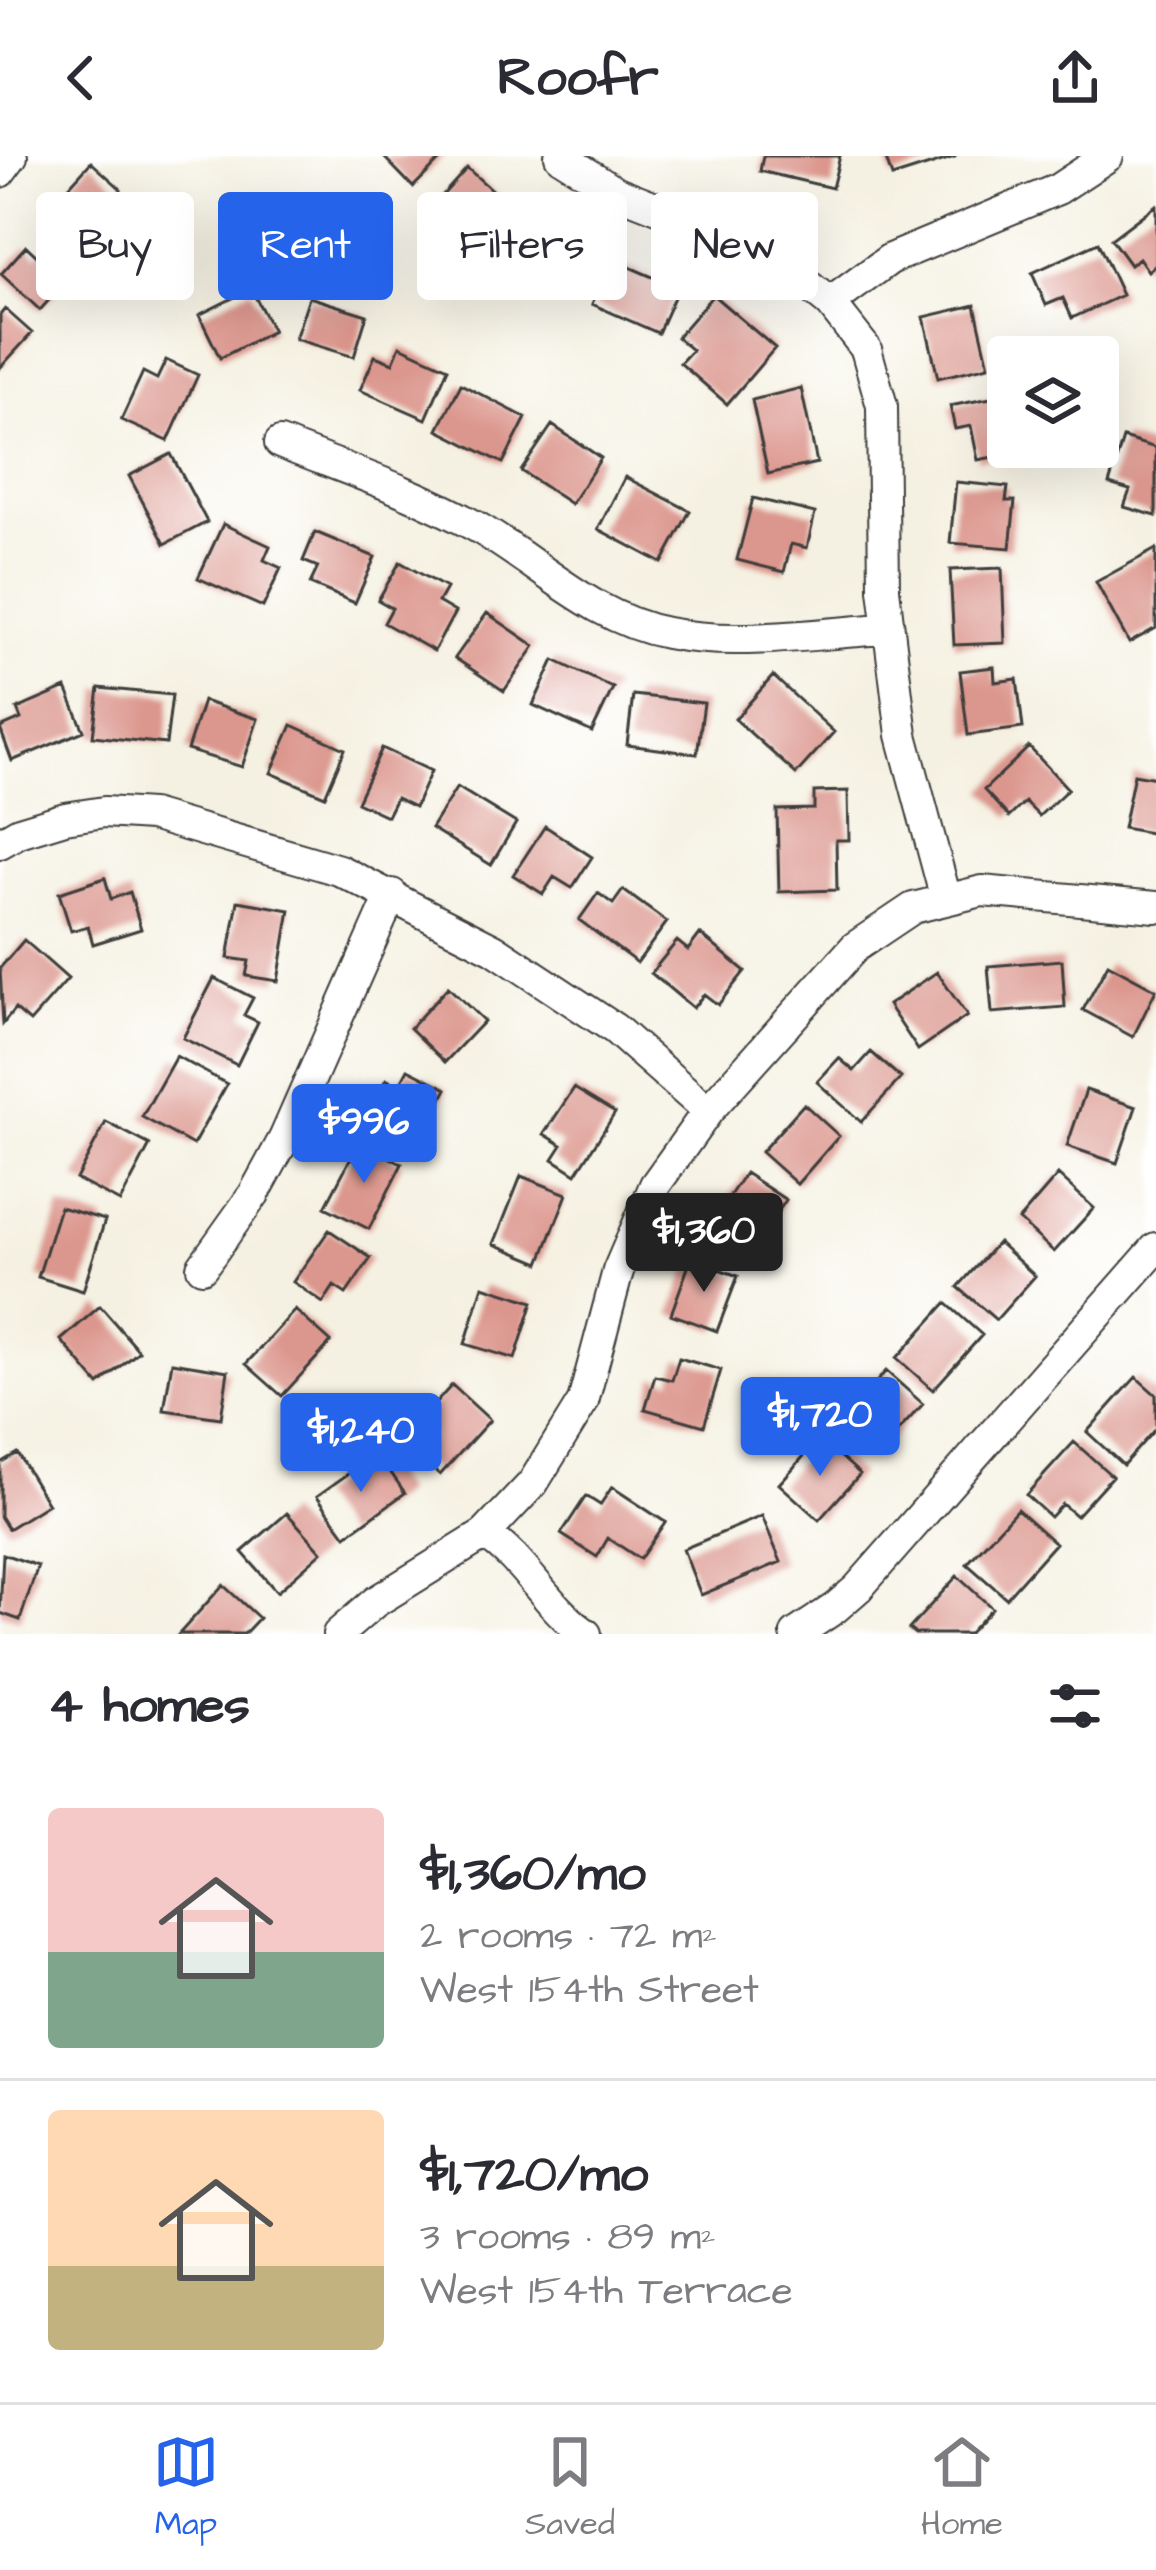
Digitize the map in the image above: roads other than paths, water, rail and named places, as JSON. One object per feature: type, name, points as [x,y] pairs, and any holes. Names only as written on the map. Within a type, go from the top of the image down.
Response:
[{"type":"street","points":[[0,172],[12,156]]},
{"type":"street","points":[[560,156],[617,192],[720,226],[756,244],[830,303],[866,349],[882,406],[887,629],[910,770],[946,899]]},
{"type":"street","points":[[830,303],[890,259],[1058,189],[1108,156]]},
{"type":"street","points":[[280,443],[388,485],[477,527],[571,592],[621,620],[664,633],[715,639],[887,629]]},
{"type":"street","points":[[0,843],[65,818],[104,812],[151,815],[339,870],[494,949],[615,1029],[708,1111]]},
{"type":"street","points":[[338,1634],[375,1602],[485,1534],[533,1483],[583,1402],[605,1314],[634,1228],[655,1185],[708,1111],[855,947],[913,908],[982,891],[1156,907]]},
{"type":"street","points":[[202,1268],[254,1194],[284,1139],[392,895]]},
{"type":"street","points":[[796,1634],[858,1588],[1156,1247]]},
{"type":"street","points":[[485,1534],[510,1551],[560,1615],[586,1634]]}]
